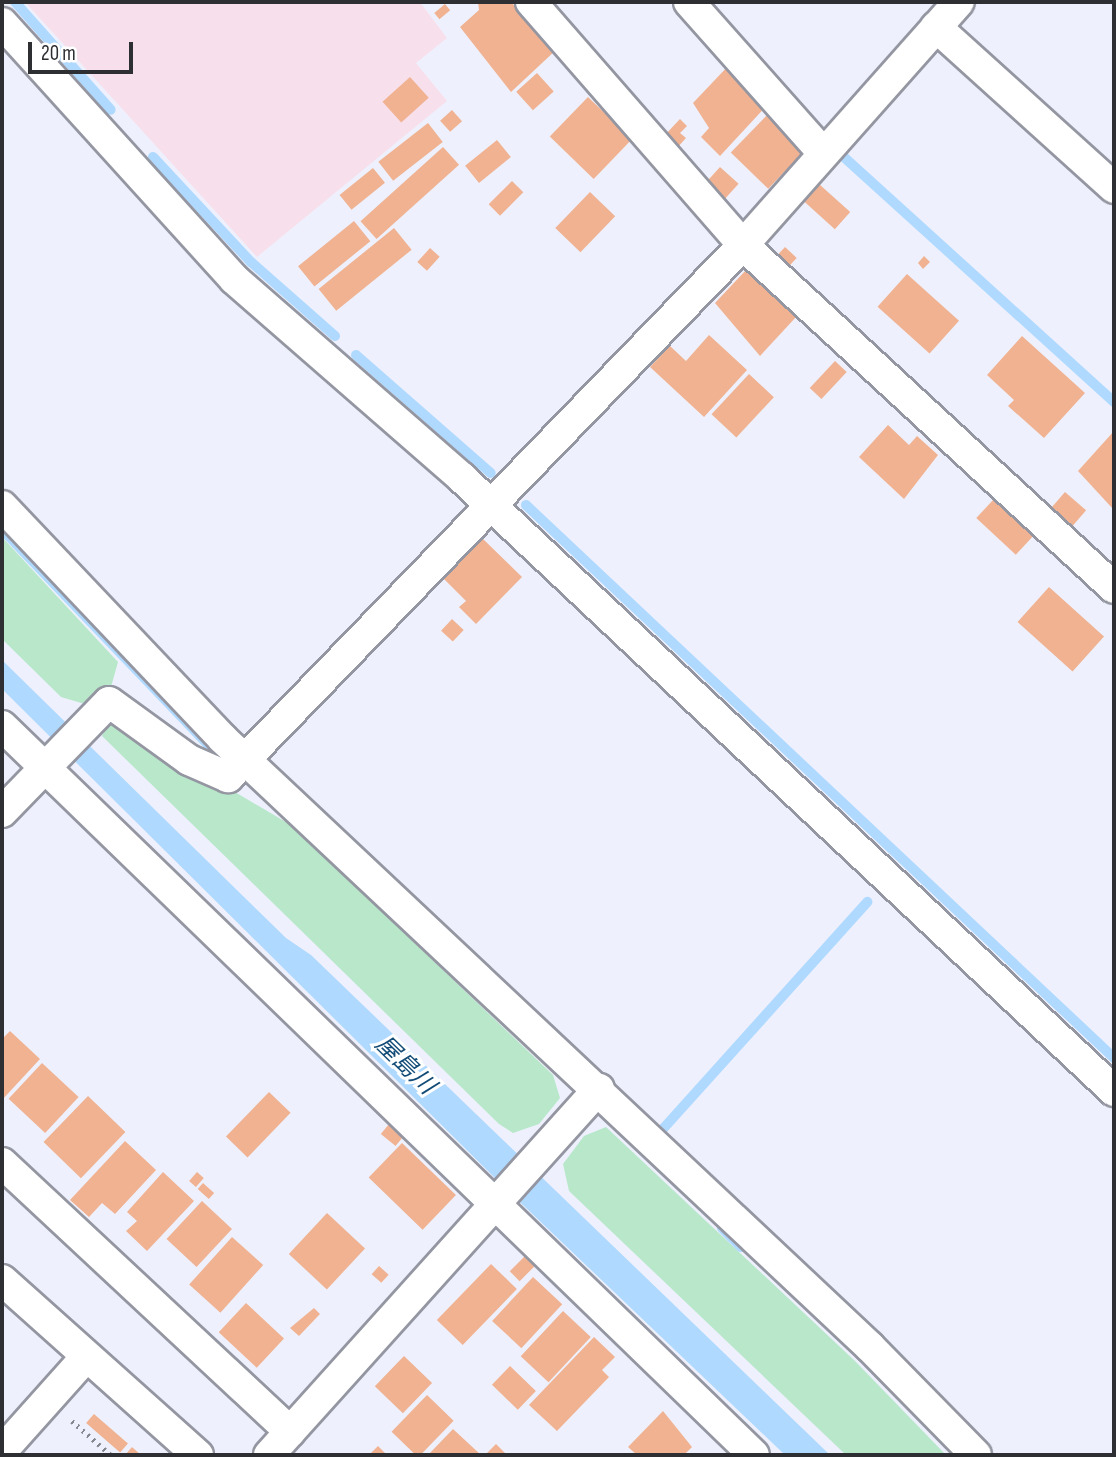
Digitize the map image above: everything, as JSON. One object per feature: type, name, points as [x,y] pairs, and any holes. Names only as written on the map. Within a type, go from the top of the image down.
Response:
[{"type":"street","points":[[531,2],[743,245],[1114,588]]},
{"type":"street","points":[[689,2],[822,152]]},
{"type":"street","points":[[2,812],[109,702],[189,760],[228,777],[743,245],[822,152],[959,2]]},
{"type":"street","points":[[2,23],[211,256],[492,506],[1114,1091]]},
{"type":"street","points":[[936,27],[1114,188]]},
{"type":"street","points":[[2,506],[247,758],[599,1089],[976,1455]]},
{"type":"street","points":[[2,726],[50,764],[754,1455]]},
{"type":"street","points":[[269,1455],[599,1089]]},
{"type":"street","points":[[2,1163],[290,1432]]},
{"type":"street","points":[[2,1280],[198,1455]]},
{"type":"street","points":[[2,1451],[86,1357]]},
{"type":"path","points":[[48,1399],[111,1455]]},
{"type":"shaded area","points":[[25,2],[420,2],[447,38],[416,63],[447,101],[257,257]]},
{"type":"green space","points":[[2,537],[118,662],[111,687],[88,705],[61,697],[2,639]]},
{"type":"green space","points":[[111,719],[291,825],[553,1075],[560,1098],[539,1124],[513,1133],[499,1124],[102,736]]},
{"type":"green space","points":[[606,1127],[855,1361],[946,1455],[846,1455],[569,1191],[563,1164],[584,1136]]},
{"type":"water","name":"屋島川","points":[[2,660],[286,938],[311,955],[830,1455],[785,1455],[503,1186],[2,689]]},
{"type":"building","points":[[478,2],[511,2],[556,50],[511,92],[460,27],[479,10]]},
{"type":"building","points":[[445,4],[450,10],[439,19],[434,13]]},
{"type":"building","points":[[730,64],[770,102],[720,156],[701,137],[709,128],[693,103]]},
{"type":"building","points":[[537,73],[554,92],[533,110],[516,92]]},
{"type":"building","points":[[410,77],[429,98],[401,123],[383,102]]},
{"type":"building","points":[[588,97],[632,139],[594,179],[550,137]]},
{"type":"building","points":[[452,110],[462,121],[450,132],[440,121]]},
{"type":"building","points":[[769,113],[806,149],[768,189],[731,153]]},
{"type":"building","points":[[680,119],[687,126],[680,133],[686,138],[676,149],[663,137]]},
{"type":"building","points":[[428,123],[443,142],[393,181],[378,162]]},
{"type":"building","points":[[497,140],[511,157],[479,183],[465,166]]},
{"type":"building","points":[[443,147],[459,165],[377,239],[361,221]]},
{"type":"building","points":[[720,167],[739,184],[722,202],[703,186]]},
{"type":"building","points":[[373,168],[385,183],[352,210],[340,195]]},
{"type":"building","points":[[512,181],[523,192],[500,216],[489,204]]},
{"type":"building","points":[[819,184],[850,212],[835,229],[804,201]]},
{"type":"building","points":[[590,192],[615,216],[580,252],[555,228]]},
{"type":"building","points":[[354,221],[370,241],[314,287],[298,266]]},
{"type":"building","points":[[394,228],[412,250],[336,311],[319,289]]},
{"type":"building","points":[[785,247],[797,258],[788,267],[776,257]]},
{"type":"building","points":[[430,248],[440,257],[427,271],[417,262]]},
{"type":"building","points":[[924,256],[930,262],[923,269],[918,263]]},
{"type":"building","points":[[747,269],[797,316],[760,356],[715,303]]},
{"type":"building","points":[[907,274],[959,321],[930,354],[878,307]]},
{"type":"building","points":[[709,335],[747,370],[704,417],[650,367],[670,346],[686,361]]},
{"type":"building","points":[[1022,336],[1085,393],[1044,438],[1008,406],[1014,400],[987,375]]},
{"type":"building","points":[[835,361],[847,372],[821,399],[810,388]]},
{"type":"building","points":[[749,374],[774,397],[736,437],[711,414]]},
{"type":"building","points":[[888,425],[909,445],[917,436],[938,455],[904,499],[859,457]]},
{"type":"building","points":[[1114,431],[1114,507],[1113,509],[1078,471]]},
{"type":"building","points":[[1065,492],[1086,510],[1068,531],[1047,512]]},
{"type":"building","points":[[994,499],[1033,536],[1016,555],[976,518]]},
{"type":"building","points":[[482,538],[522,577],[476,624],[459,607],[466,601],[443,578]]},
{"type":"building","points":[[1049,587],[1104,637],[1073,671],[1018,622]]},
{"type":"building","points":[[452,619],[464,630],[453,642],[441,631]]},
{"type":"building","points":[[10,1031],[40,1059],[2,1100],[2,1039]]},
{"type":"building","points":[[42,1063],[79,1097],[45,1133],[9,1099]]},
{"type":"building","points":[[269,1092],[291,1113],[248,1157],[226,1137]]},
{"type":"building","points":[[88,1096],[125,1132],[81,1178],[44,1142]]},
{"type":"building","points":[[389,1124],[404,1136],[396,1146],[381,1134]]},
{"type":"building","points":[[125,1141],[156,1170],[115,1214],[102,1203],[89,1217],[70,1200]]},
{"type":"building","points":[[402,1143],[456,1195],[423,1230],[369,1178]]},
{"type":"building","points":[[163,1172],[194,1201],[147,1251],[126,1231],[137,1221],[127,1212]]},
{"type":"building","points":[[197,1172],[204,1178],[196,1187],[189,1181]]},
{"type":"building","points":[[203,1183],[214,1193],[209,1199],[198,1189]]},
{"type":"building","points":[[202,1201],[232,1229],[197,1267],[167,1239]]},
{"type":"building","points":[[327,1213],[365,1248],[327,1289],[289,1254]]},
{"type":"building","points":[[232,1237],[263,1265],[220,1313],[189,1285]]},
{"type":"building","points":[[526,1255],[536,1265],[520,1281],[510,1271]]},
{"type":"building","points":[[491,1264],[517,1289],[463,1345],[437,1320]]},
{"type":"building","points":[[379,1266],[389,1275],[381,1283],[372,1274]]},
{"type":"building","points":[[533,1277],[562,1304],[521,1348],[492,1321]]},
{"type":"building","points":[[246,1303],[284,1338],[257,1368],[219,1332]]},
{"type":"building","points":[[314,1308],[320,1314],[299,1336],[290,1328]]},
{"type":"building","points":[[563,1311],[591,1337],[549,1382],[521,1356]]},
{"type":"building","points":[[594,1337],[615,1357],[602,1370],[609,1377],[557,1431],[529,1405]]},
{"type":"building","points":[[404,1356],[432,1383],[403,1413],[375,1386]]},
{"type":"building","points":[[510,1366],[536,1391],[518,1410],[492,1385]]},
{"type":"building","points":[[427,1395],[454,1421],[420,1455],[416,1455],[392,1432]]},
{"type":"building","points":[[663,1411],[692,1447],[684,1455],[637,1455],[628,1447]]},
{"type":"building","points":[[94,1414],[128,1444],[120,1453],[86,1423]]},
{"type":"building","points":[[453,1429],[481,1455],[428,1455]]},
{"type":"building","points":[[496,1444],[507,1455],[485,1455]]},
{"type":"building","points":[[378,1446],[387,1455],[369,1455]]},
{"type":"building","points":[[132,1447],[141,1455],[125,1455]]},
{"type":"waterway","points":[[15,2],[111,110]]},
{"type":"waterway","points":[[835,149],[1114,402]]},
{"type":"waterway","points":[[153,157],[251,262],[335,336]]},
{"type":"waterway","points":[[356,355],[491,473]]},
{"type":"waterway","points":[[526,505],[1114,1058]]},
{"type":"waterway","points":[[2,529],[212,749]]},
{"type":"waterway","points":[[662,1130],[867,902]]},
{"type":"waterway","points":[[722,1228],[741,1247]]}]
